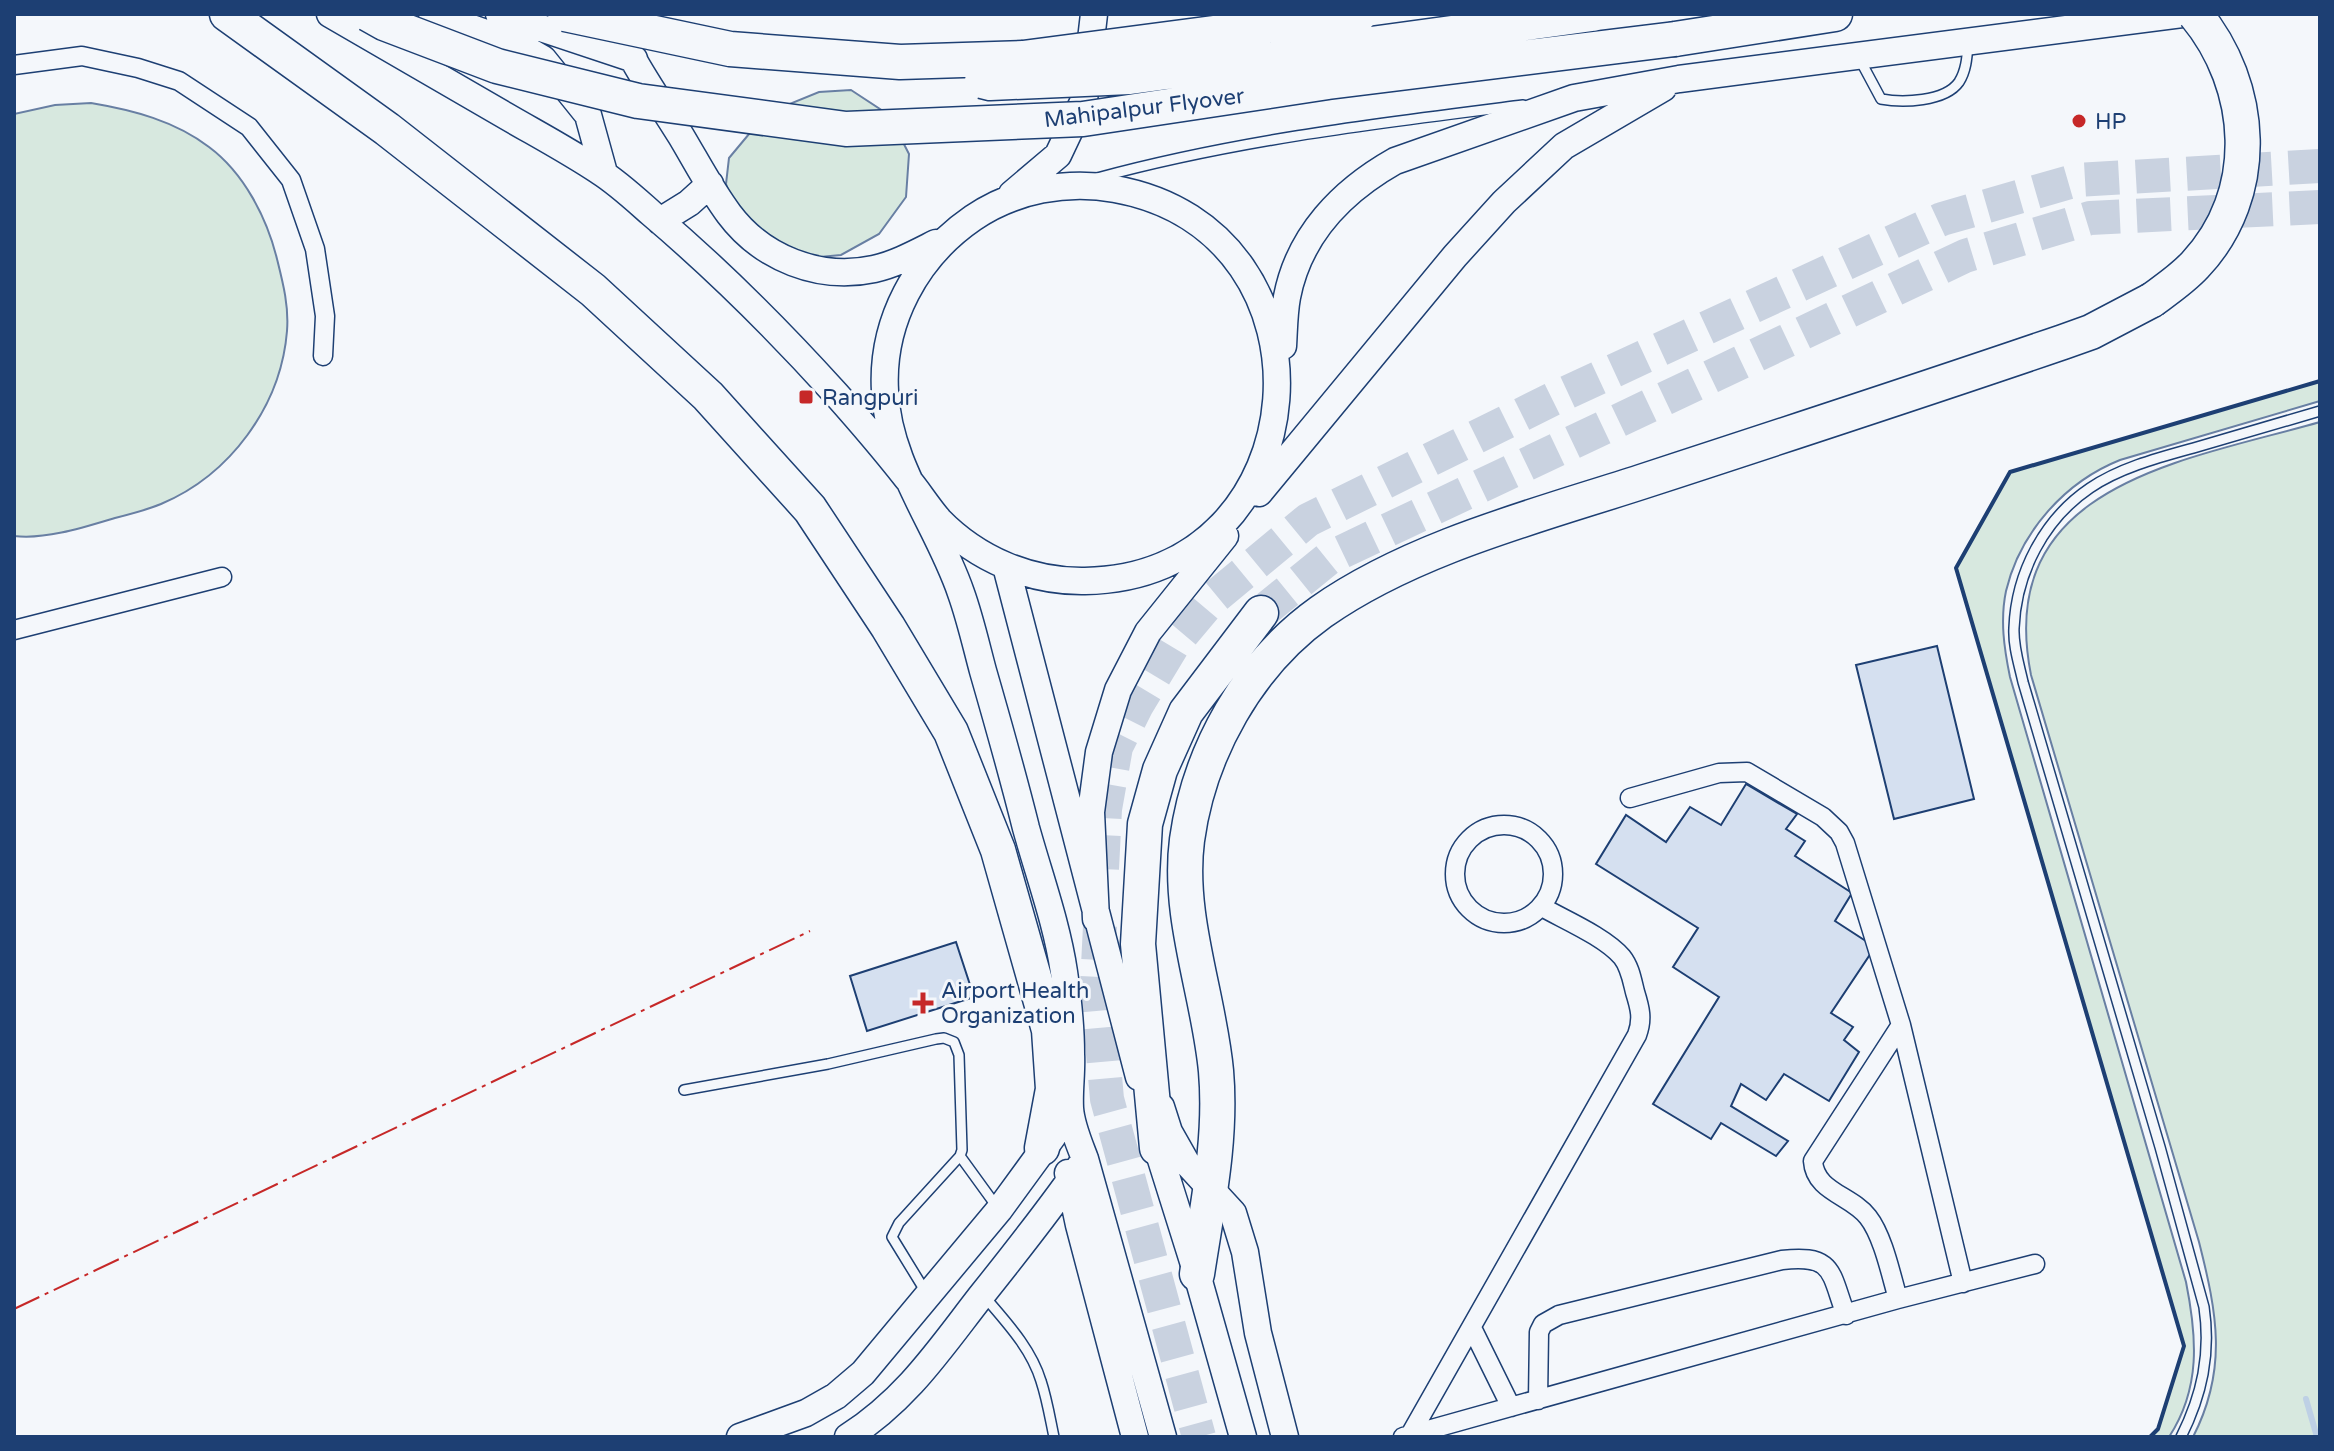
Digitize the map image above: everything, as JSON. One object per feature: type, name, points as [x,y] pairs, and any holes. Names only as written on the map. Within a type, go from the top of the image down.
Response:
[{"type":"highway","points":[[227,14],[387,129],[593,290],[708,396],[810,509],[888,627],[951,732],[998,850],[1049,1030],[1058,1129]]},
{"type":"highway","name":"Mahipalpur Flyover","points":[[368,14],[497,66],[638,101],[846,129],[1083,119],[1328,82],[1675,39],[1835,14]]},
{"type":"highway","points":[[546,19],[730,49],[900,62],[1023,58],[1360,14]]},
{"type":"highway","points":[[900,62],[990,83],[1130,77],[1592,14]]},
{"type":"highway","points":[[1197,1274],[1215,1145],[1216,1073],[1184,885],[1187,840],[1196,796],[1210,754],[1230,714],[1255,677],[1285,643],[1343,598],[1396,570],[1462,542],[1896,400],[2091,332],[2163,292],[2204,254],[2226,218],[2242,165],[2244,136],[2234,81],[2224,55],[2195,14]]},
{"type":"highway","points":[[1157,1148],[1138,944],[1145,824],[1160,770],[1186,712],[1261,613]]},
{"type":"main road","points":[[330,14],[604,173],[700,254],[836,394],[911,482],[925,504],[952,532],[1006,566],[1030,574],[1081,581],[1132,575],[1179,556],[1220,525],[1237,507],[1255,480],[1276,420],[1287,297],[1295,268],[1325,216],[1346,194],[1395,161],[1574,98],[1679,79],[2182,14]]},
{"type":"main road","points":[[432,14],[517,44],[543,59],[588,115],[604,173]]},
{"type":"main road","points":[[499,14],[546,19],[634,59]]},
{"type":"main road","points":[[612,14],[634,59],[727,211],[756,242],[792,262],[832,272],[893,264],[950,236]]},
{"type":"main road","points":[[1003,201],[1058,155],[1084,100],[1094,14]]},
{"type":"main road","points":[[1096,919],[1091,812],[1099,752],[1118,690],[1148,632],[1303,439],[1455,256],[1504,202],[1564,146],[1679,79]]},
{"type":"main road","points":[[660,221],[689,203],[710,184]]},
{"type":"main road","points":[[1135,1437],[1058,1129],[1072,1052],[1063,968],[960,589],[897,452],[887,419],[884,386],[886,352],[908,288],[926,260],[975,216],[1003,201],[1035,191],[1068,186],[1100,186],[1153,199],[1192,220],[1218,240],[1257,293],[1275,344],[1279,388]]},
{"type":"main road","points":[[1006,566],[1157,1148],[1197,1274],[1243,1437]]},
{"type":"main road","points":[[1152,1077],[1169,1132],[1186,1162],[1233,1213],[1245,1252],[1258,1333],[1285,1437]]},
{"type":"main road","points":[[1058,1129],[1085,1159],[1163,1437]]},
{"type":"main road","points":[[740,1437],[806,1413],[836,1396],[863,1373],[999,1210],[1058,1129]]},
{"type":"main road","points":[[848,1437],[897,1400],[924,1369],[1041,1223],[1085,1159]]},
{"type":"street","points":[[14,65],[82,56],[138,68],[179,81],[249,127],[291,180],[315,249],[325,316],[323,356]]},
{"type":"street","points":[[14,630],[222,577]]},
{"type":"street","points":[[1630,798],[1719,773],[1747,772],[1832,825],[1845,843],[1901,1025],[1963,1283]]},
{"type":"street","points":[[1497,825],[1516,826],[1534,834],[1546,849],[1553,867],[1552,887],[1542,907],[1529,917],[1511,924],[1491,923],[1474,914],[1461,900],[1454,881],[1455,862],[1464,844],[1478,831],[1497,825]]},
{"type":"street","points":[[1407,1436],[1472,1328],[1630,1048],[1641,1023],[1640,1009],[1623,958],[1612,947],[1542,907]]},
{"type":"street","points":[[1898,1299],[1874,1225],[1856,1205],[1822,1184],[1814,1171],[1813,1161],[1901,1025]]},
{"type":"street","points":[[1538,1400],[1539,1332],[1543,1324],[1559,1315],[1782,1260],[1803,1258],[1815,1259],[1830,1272],[1846,1315]]},
{"type":"street","points":[[1407,1436],[1898,1299],[2035,1264]]},
{"type":"street","points":[[1472,1328],[1511,1407]]},
{"type":"lane","points":[[1858,56],[1881,99],[1895,102],[1937,96],[1957,85],[1966,66],[1969,42]]},
{"type":"lane","points":[[1068,186],[1172,157],[1361,125],[1574,98]]},
{"type":"lane","points":[[2181,1437],[2199,1394],[2207,1357],[2208,1332],[2204,1307],[2023,682],[2016,652],[2016,610],[2028,564],[2039,542],[2061,514],[2089,488],[2160,458],[2320,411]]},
{"type":"lane","points":[[684,1090],[828,1064],[936,1039],[949,1039],[957,1047],[959,1055],[960,1156],[899,1223],[892,1237],[929,1297]]},
{"type":"lane","points":[[960,1156],[999,1210]]},
{"type":"lane","points":[[982,1294],[1014,1331],[1029,1355],[1041,1379],[1054,1437]]},
{"type":"shaded area","points":[[851,90],[889,115],[909,154],[906,197],[879,234],[841,255],[809,258],[780,249],[736,212],[726,184],[729,158],[749,134],[782,107],[819,92]]},
{"type":"shaded area","points":[[91,103],[138,113],[182,130],[222,158],[243,183],[267,228],[281,277],[287,322],[283,359],[263,411],[248,435],[209,475],[186,491],[150,508],[78,529],[39,536],[14,536],[14,114],[55,105]]},
{"type":"shaded area","points":[[2320,381],[2320,401],[2120,460],[2081,481],[2034,529],[2013,569],[2004,602],[2004,634],[2010,677],[2190,1302],[2194,1362],[2187,1400],[2169,1437],[2150,1437],[2158,1429],[2184,1346],[1956,568],[2010,472]]},
{"type":"shaded area","points":[[2320,422],[2320,1437],[2193,1437],[2204,1412],[2215,1364],[2211,1293],[2199,1242],[2031,675],[2027,611],[2041,560],[2070,521],[2110,492],[2159,469],[2212,451]]},
{"type":"building","points":[[1937,646],[1974,799],[1894,819],[1856,665]]},
{"type":"building","points":[[1746,784],[1797,814],[1786,829],[1805,841],[1795,856],[1852,893],[1835,921],[1875,947],[1831,1013],[1853,1027],[1844,1040],[1859,1052],[1829,1101],[1784,1074],[1766,1100],[1741,1084],[1731,1106],[1788,1141],[1776,1156],[1721,1123],[1711,1139],[1653,1104],[1719,997],[1673,967],[1698,928],[1596,864],[1626,815],[1666,842],[1690,807],[1721,825]]},
{"type":"building","points":[[956,942],[974,997],[867,1031],[850,976]]},
{"type":"waterway","points":[[2306,1399],[2317,1437]]},
{"type":"tunnel","points":[[1102,869],[1105,809],[1116,747],[1137,705],[1173,645],[1210,601],[1308,520],[1557,397],[1942,219],[2077,180],[2320,166]]},
{"type":"tunnel","points":[[1261,613],[1329,558],[1965,256],[2090,218],[2320,207]]},
{"type":"tunnel","points":[[1100,926],[1097,986],[1107,1099],[1199,1437]]},
{"type":"wall","points":[[2150,1437],[2158,1429],[2184,1346],[1956,568],[2010,472],[2320,381]]},
{"type":"power","points":[[14,1309],[810,931]]},
{"type":"place","name":"HP","points":[[2079,121]]},
{"type":"place","name":"Rangpuri","points":[[806,397]]},
{"type":"place","name":"Airport Health Organization","points":[[923,1003]]}]
